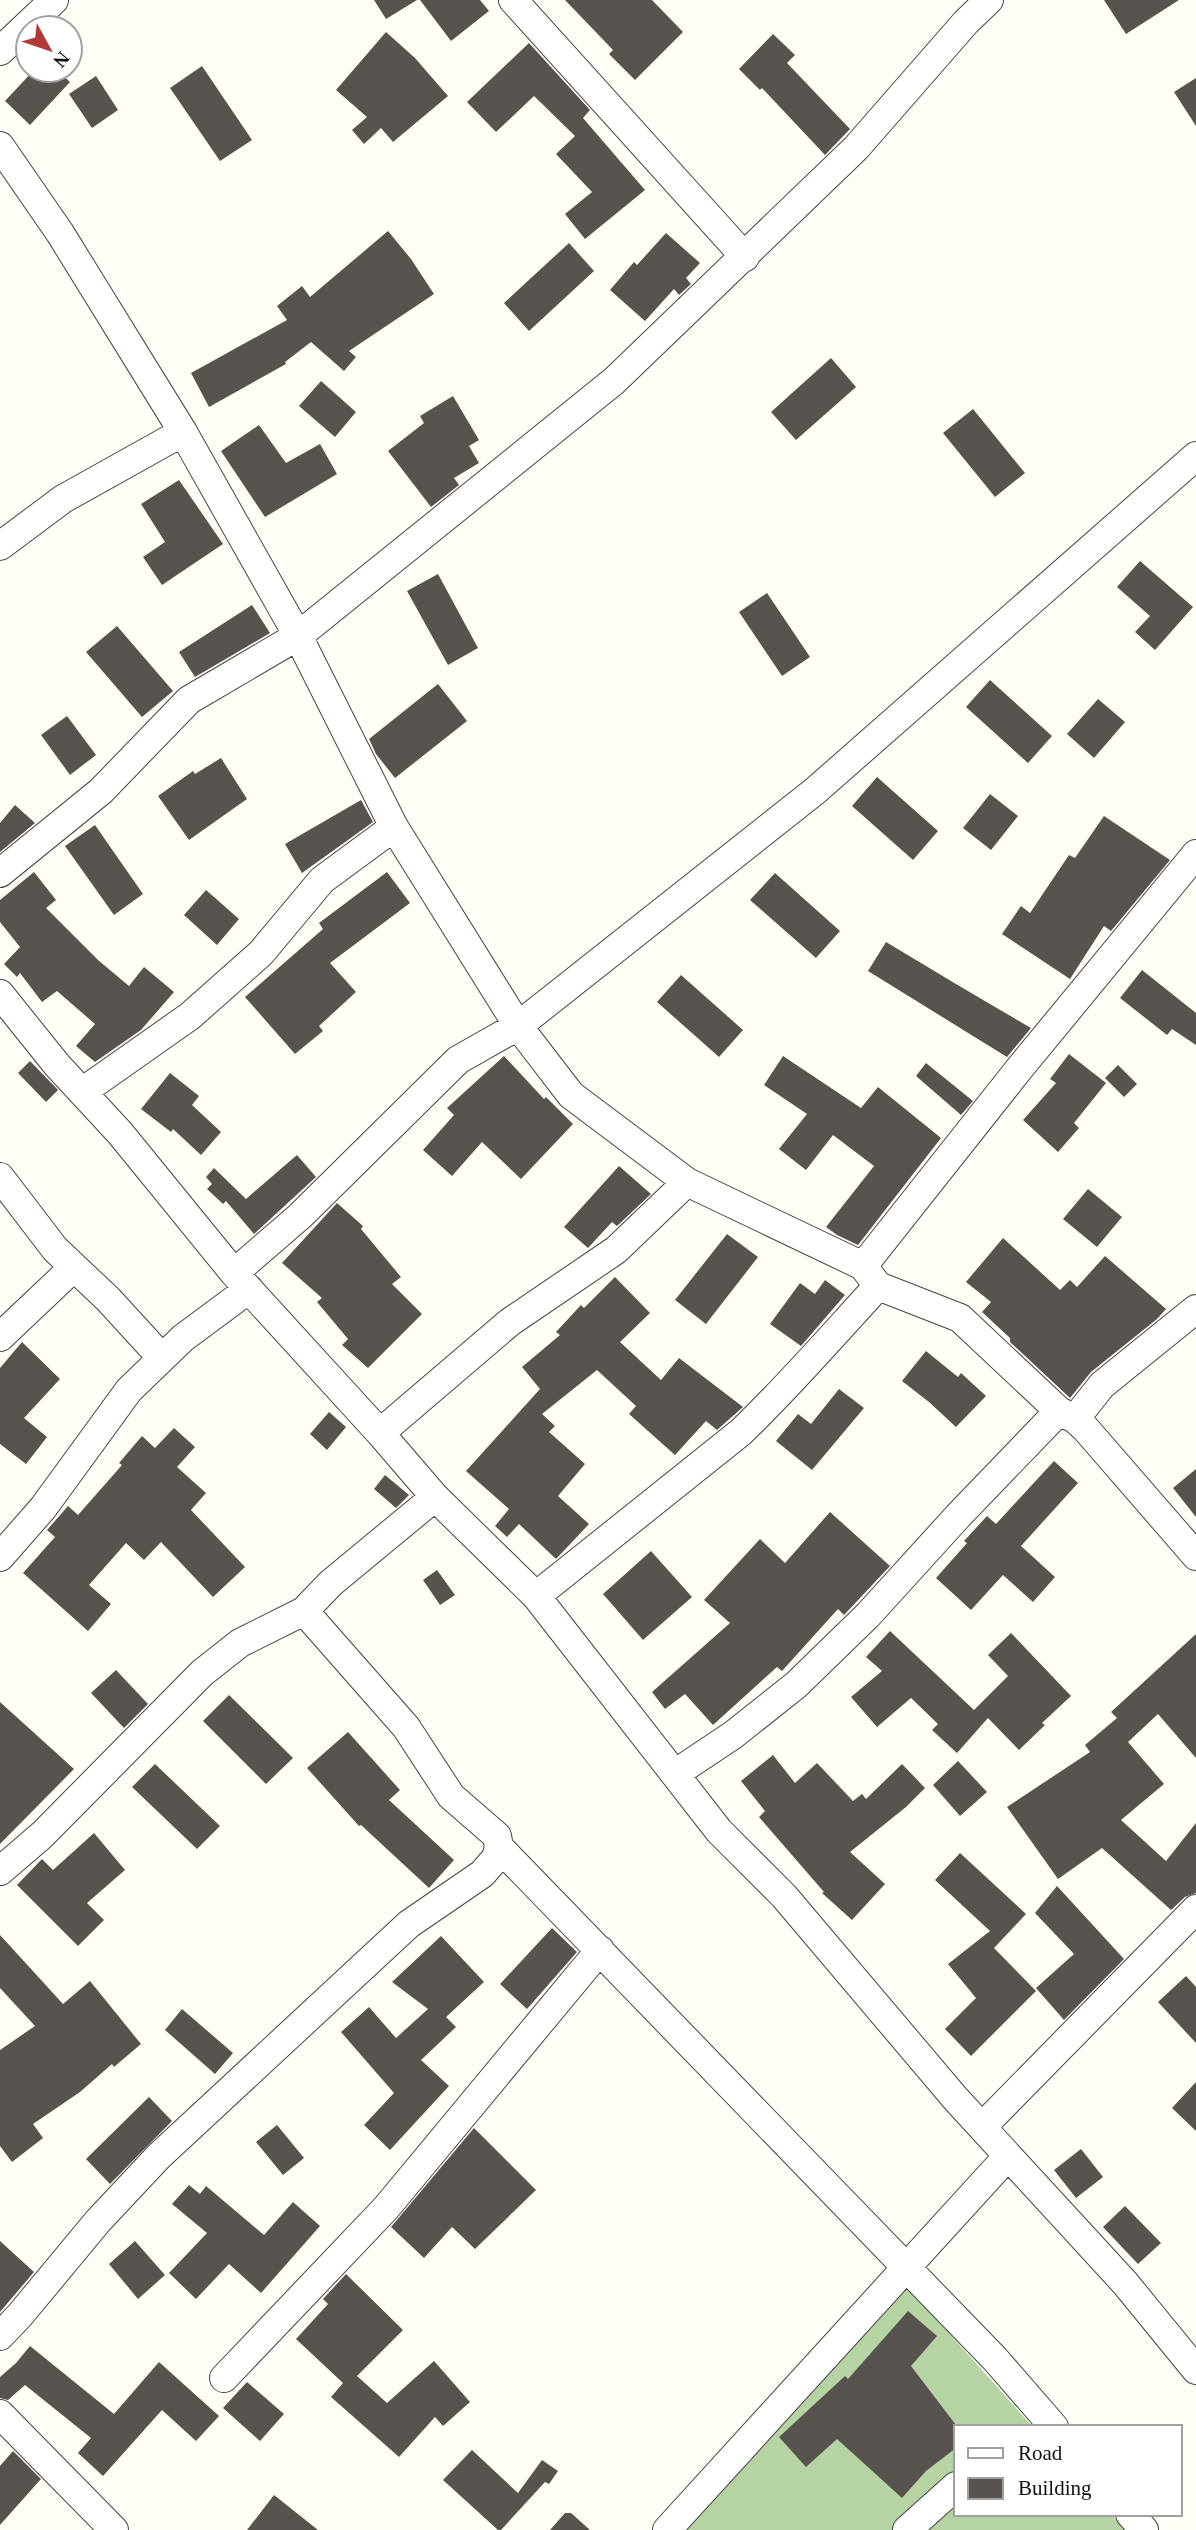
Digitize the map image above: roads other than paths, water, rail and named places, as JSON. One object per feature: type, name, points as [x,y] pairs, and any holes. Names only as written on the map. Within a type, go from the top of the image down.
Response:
[{"type":"street","points":[[0,51],[54,0]]},
{"type":"street","points":[[513,0],[745,257]]},
{"type":"street","points":[[0,873],[101,791],[189,700],[298,636],[614,381],[856,148],[966,22],[989,0]]},
{"type":"street","points":[[0,146],[60,233],[183,432],[298,636],[394,827],[517,1026],[571,1095],[687,1182],[960,1318],[1110,1454],[1196,1556]]},
{"type":"street","points":[[0,546],[63,499],[183,432]]},
{"type":"street","points":[[0,1557],[43,1508],[129,1390],[242,1281],[300,1216],[458,1060],[517,1026],[815,791],[1194,462]]},
{"type":"street","points":[[82,1092],[190,1016],[261,953],[322,880],[394,827]]},
{"type":"street","points":[[536,1595],[741,1432],[772,1403],[871,1276],[1019,1069],[1196,854]]},
{"type":"street","points":[[5,1011],[120,1133],[242,1281],[435,1497],[536,1595],[719,1831],[784,1896],[982,2127],[1125,2283],[1196,2370]]},
{"type":"street","points":[[0,1177],[55,1250],[108,1299],[162,1358]]},
{"type":"street","points":[[380,1433],[510,1322],[616,1250],[687,1182]]},
{"type":"street","points":[[0,1337],[74,1267]]},
{"type":"street","points":[[676,1773],[733,1735],[796,1685],[868,1615],[958,1516],[1067,1415],[1196,1309]]},
{"type":"street","points":[[0,1871],[43,1835],[202,1674],[240,1643],[304,1611],[331,1583],[435,1497]]},
{"type":"street","points":[[0,2336],[98,2221],[159,2156],[409,1924],[482,1874],[496,1858],[499,1847],[497,1836],[451,1796],[406,1727],[304,1611]]},
{"type":"street","points":[[499,1847],[995,2359],[1039,2422]]},
{"type":"street","points":[[982,2127],[1196,1909]]},
{"type":"street","points":[[224,2378],[386,2208],[600,1950]]},
{"type":"street","points":[[667,2530],[1008,2156]]},
{"type":"street","points":[[0,2414],[114,2530]]},
{"type":"street","points":[[907,2530],[954,2488]]},
{"type":"street","points":[[1132,2516],[1144,2530]]}]
